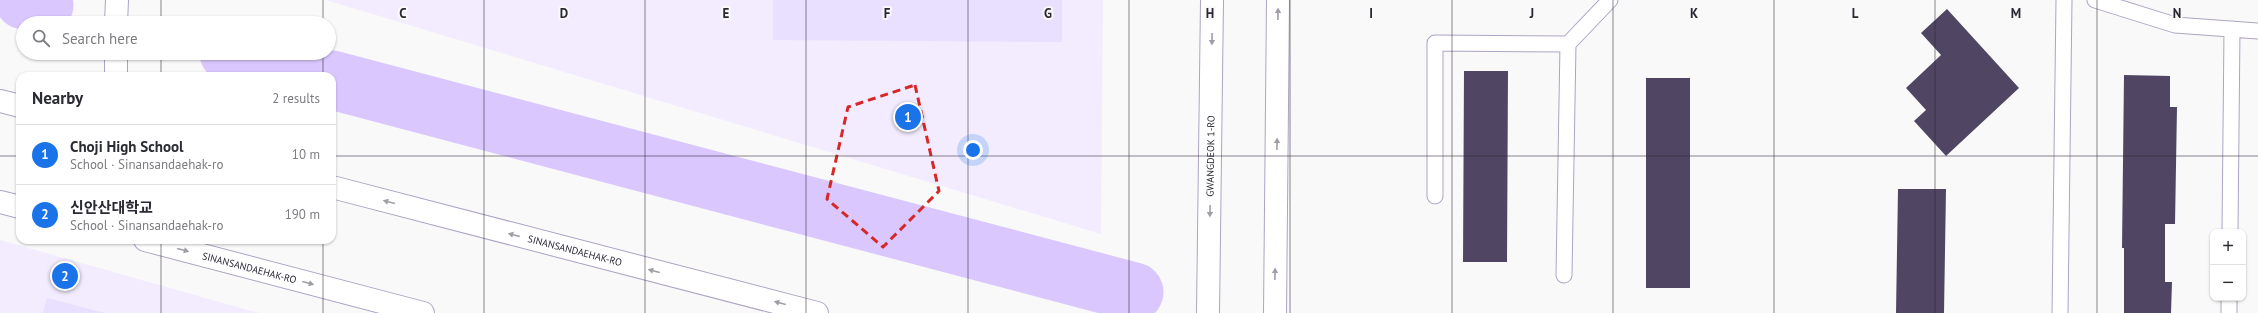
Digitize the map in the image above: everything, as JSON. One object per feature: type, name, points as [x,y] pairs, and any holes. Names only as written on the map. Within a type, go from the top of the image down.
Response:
[{"type":"main road","points":[[116,16],[117,0]]},
{"type":"main road","name":"GWANGDEOK 1-RO","points":[[1208,313],[1212,0]]},
{"type":"main road","points":[[1275,313],[1278,0]]},
{"type":"main road","points":[[116,60],[116,72]]},
{"type":"main road","points":[[0,100],[16,105]]},
{"type":"main road","name":"SINANSANDAEHAK-RO","points":[[336,188],[817,313]]},
{"type":"main road","points":[[0,202],[16,206]]},
{"type":"main road","name":"SINANSANDAEHAK-RO","points":[[160,244],[423,313]]},
{"type":"lane","points":[[1564,275],[1568,44],[1610,0]]},
{"type":"lane","points":[[2060,313],[2064,0]]},
{"type":"lane","points":[[2096,0],[2175,25],[2258,31]]},
{"type":"lane","points":[[2230,229],[2232,29]]},
{"type":"lane","points":[[1435,196],[1435,42],[1568,44]]},
{"type":"lane","points":[[2229,301],[2229,313]]},
{"type":"highlighted area","points":[[915,85],[939,191],[883,247],[827,199],[848,107]]},
{"type":"shaded area","points":[[326,0],[1103,0],[1101,234]]},
{"type":"shaded area","points":[[773,0],[1062,0],[1062,42],[773,40]]},
{"type":"shaded area","points":[[0,240],[259,313],[0,313]]},
{"type":"shaded area","points":[[47,298],[105,313],[43,313]]},
{"type":"building","points":[[1947,9],[2019,88],[1946,156],[1914,121],[1926,110],[1906,88],[1941,55],[1921,33]]},
{"type":"building","points":[[1464,71],[1508,71],[1507,262],[1463,262]]},
{"type":"building","points":[[2124,75],[2170,76],[2170,107],[2177,107],[2175,224],[2165,224],[2165,282],[2172,282],[2171,313],[2124,313],[2124,248],[2122,248]]},
{"type":"building","points":[[1646,78],[1690,78],[1690,288],[1646,288]]},
{"type":"building","points":[[1898,189],[1946,189],[1944,313],[1896,313]]},
{"type":"waterway","points":[[24,0],[44,5]]},
{"type":"waterway","points":[[255,60],[301,72]]},
{"type":"waterway","points":[[336,81],[1134,292]]},
{"type":"place","name":"Choji High School","points":[[908,117]]},
{"type":"place","name":"신안산대학교","points":[[65,276]]}]
